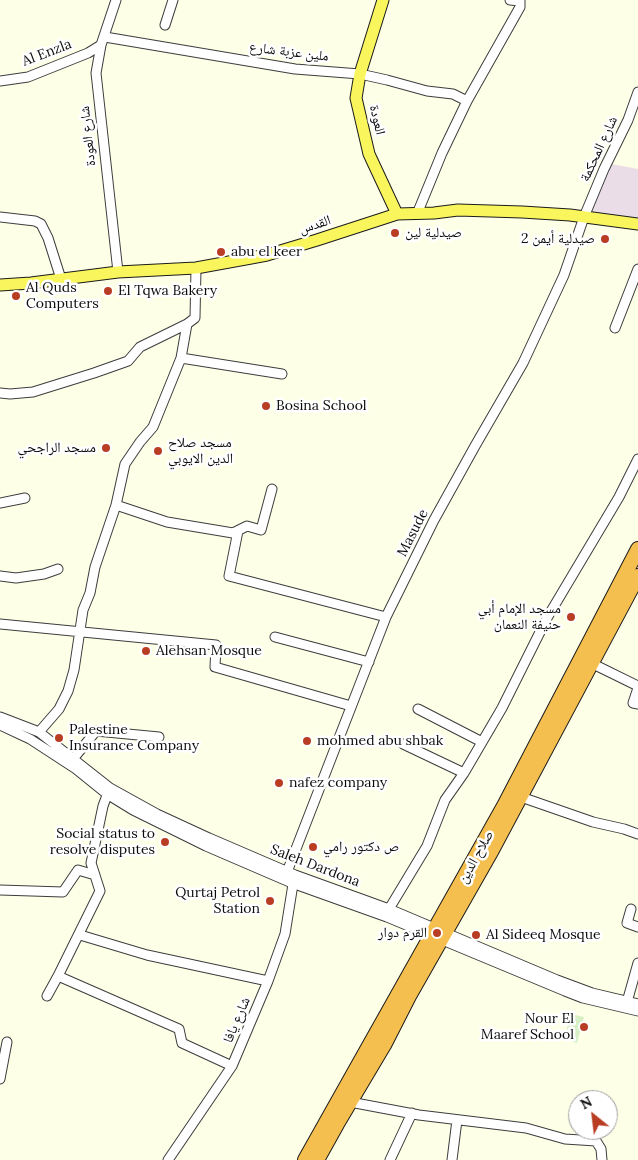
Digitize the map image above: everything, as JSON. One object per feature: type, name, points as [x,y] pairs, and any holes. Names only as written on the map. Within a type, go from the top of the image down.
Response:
[{"type":"highway","name":"صلاح الدين","points":[[317,1160],[384,1045],[504,806],[638,549]]},
{"type":"highway","name":"صلاح الدين","points":[[305,1160],[521,797],[591,663],[636,584]]},
{"type":"main road","name":"العودة","points":[[383,0],[360,74],[356,98],[369,154],[397,214]]},
{"type":"main road","name":"القدس","points":[[0,285],[60,280],[118,272],[196,268],[267,255],[397,214],[458,210],[522,212],[638,224]]},
{"type":"street","name":"شارع العودة","points":[[116,0],[103,41],[96,73],[118,272]]},
{"type":"street","points":[[165,25],[173,0]]},
{"type":"street","points":[[417,214],[442,153],[467,101],[520,8],[520,1],[510,0]]},
{"type":"street","name":"ملين عزبة شارع","points":[[103,41],[295,69],[360,74],[427,91],[453,94],[467,101]]},
{"type":"street","name":"Al Enzla","points":[[0,81],[28,77],[88,52],[103,41]]},
{"type":"street","name":"شارع المحكمة","points":[[584,217],[604,169],[628,120],[638,92]]},
{"type":"street","points":[[0,217],[35,221],[41,224],[48,238],[60,280]]},
{"type":"street","name":"Masude","points":[[291,877],[351,706],[386,617],[434,520],[523,363],[564,276],[584,217]]},
{"type":"street","points":[[0,393],[33,392],[94,373],[128,360],[140,347],[187,324],[195,318],[196,268]]},
{"type":"street","points":[[616,328],[638,269]]},
{"type":"street","points":[[39,732],[59,709],[68,690],[74,670],[80,630],[95,567],[116,505],[125,464],[153,427],[181,358],[187,324]]},
{"type":"street","points":[[181,358],[282,374]]},
{"type":"street","points":[[389,909],[428,846],[445,800],[464,773],[502,708],[547,618],[619,497],[638,459]]},
{"type":"street","points":[[116,505],[167,522],[233,533],[247,526],[261,530],[272,489]]},
{"type":"street","points":[[0,503],[25,498]]},
{"type":"street","points":[[238,530],[229,576],[386,617]]},
{"type":"street","points":[[0,576],[16,578],[44,574],[58,569]]},
{"type":"street","points":[[0,624],[216,644],[216,668],[351,706]]},
{"type":"street","points":[[275,638],[369,662]]},
{"type":"street","points":[[591,663],[638,687],[634,703],[638,704]]},
{"type":"street","points":[[418,709],[482,742]]},
{"type":"street","name":"Saleh Dardona","points":[[0,717],[39,732],[73,759],[108,791]]},
{"type":"street","name":"Saleh Dardona","points":[[0,725],[30,739],[108,791],[291,877],[386,917],[592,993],[638,1004]]},
{"type":"street","points":[[73,759],[96,731],[159,737]]},
{"type":"street","points":[[403,744],[464,773]]},
{"type":"street","points":[[47,996],[80,934],[100,891],[92,863],[103,806],[108,791]]},
{"type":"street","points":[[521,797],[593,822],[638,834]]},
{"type":"street","points":[[0,890],[63,892],[78,870],[95,875]]},
{"type":"street","name":"Saleh Dardona","points":[[291,877],[389,909],[438,935],[583,998],[638,1012]]},
{"type":"street","name":"شارع يافا","points":[[168,1160],[232,1066],[268,981],[285,934],[291,877]]},
{"type":"street","points":[[631,909],[627,923],[638,927]]},
{"type":"street","points":[[80,934],[147,955],[268,981]]},
{"type":"street","points":[[627,1002],[638,964]]},
{"type":"street","points":[[58,976],[180,1029],[182,1043],[232,1066]]},
{"type":"street","points":[[0,1079],[7,1042]]},
{"type":"street","points":[[350,1102],[457,1120],[526,1128],[565,1139],[596,1141],[602,1149],[602,1160]]},
{"type":"street","points":[[390,1160],[412,1113]]},
{"type":"street","points":[[452,1160],[457,1120]]},
{"type":"shaded area","points":[[606,163],[638,169],[638,223],[589,216]]},
{"type":"green space","points":[[571,1014],[584,1017],[577,1043],[564,1039]]},
{"type":"place","name":"صيدلية لين","points":[[395,233]]},
{"type":"place","name":"صيدلية أيمن 2","points":[[605,239]]},
{"type":"place","name":"abu el keer","points":[[221,252]]},
{"type":"place","name":"El Tqwa Bakery","points":[[108,291]]},
{"type":"place","name":"Al Quds Computers","points":[[16,296]]},
{"type":"place","name":"Bosina School","points":[[266,406]]},
{"type":"place","name":"مسجد الراجحي","points":[[106,448]]},
{"type":"place","name":"مسجد صلاح الدين الايوبي","points":[[158,451]]},
{"type":"place","name":"مسجد الإمام أبي حنيفة النعمان","points":[[571,617]]},
{"type":"place","name":"Alehsan Mosque","points":[[146,651]]},
{"type":"place","name":"Palestine Insurance Company","points":[[59,738]]},
{"type":"place","name":"mohmed abu shbak","points":[[307,741]]},
{"type":"place","name":"nafez company","points":[[279,783]]},
{"type":"place","name":"Social status to resolve disputes","points":[[165,842]]},
{"type":"place","name":"ص دكتور رامي","points":[[313,847]]},
{"type":"place","name":"Qurtaj Petrol Station","points":[[270,901]]},
{"type":"place","name":"القرم دوار","points":[[437,933]]},
{"type":"place","name":"Al Sideeq Mosque","points":[[476,935]]},
{"type":"place","name":"Nour El Maaref School","points":[[584,1027]]}]
